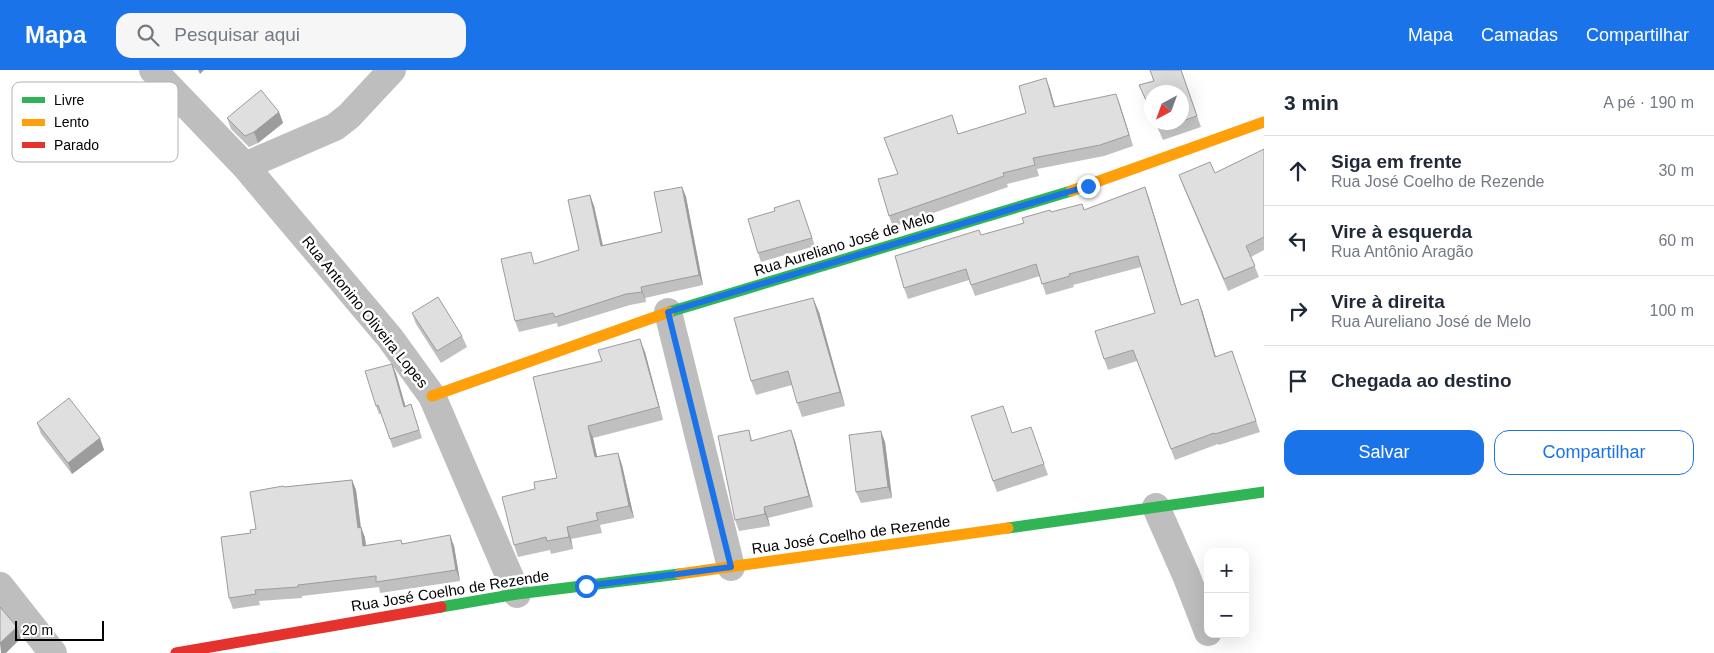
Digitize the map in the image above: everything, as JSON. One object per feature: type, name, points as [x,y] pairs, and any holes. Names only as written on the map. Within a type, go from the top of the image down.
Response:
[{"type":"street","name":"Rua Antonino Oliveira Lopes","points":[[153,70],[164,82]]},
{"type":"street","points":[[245,166],[335,126],[349,116],[392,70]]},
{"type":"street","name":"Rua Antonino Oliveira Lopes","points":[[178,96],[245,166],[390,338],[432,396],[516,594]]},
{"type":"street","name":"Rua Aureliano José de Melo","points":[[432,396],[668,312],[1088,186],[1264,122]]},
{"type":"street","points":[[668,312],[731,567]]},
{"type":"street","name":"Rua José Coelho de Rezende","points":[[176,653],[516,594],[731,567],[1264,492]]},
{"type":"street","points":[[1156,507],[1186,574],[1204,622]]},
{"type":"street","points":[[0,586],[53,653]]},
{"type":"street","points":[[1210,638],[1215,653]]},
{"type":"building","points":[[1150,70],[1181,70],[1186,85],[1144,85],[1144,96],[1139,85],[1154,81]]},
{"type":"building","points":[[1046,78],[1054,107],[1116,94],[1129,135],[1100,145],[1033,158],[1035,165],[1003,173],[1004,176],[889,216],[878,179],[898,174],[884,138],[952,115],[958,134],[1026,113],[1019,86]]},
{"type":"building","points":[[261,90],[279,112],[254,132],[245,136],[227,118]]},
{"type":"building","points":[[1189,93],[1197,116],[1189,119]]},
{"type":"building","points":[[1264,149],[1264,237],[1246,246],[1255,266],[1224,279],[1179,175],[1210,162],[1215,173]]},
{"type":"building","points":[[682,187],[699,275],[641,287],[642,292],[626,294],[555,317],[553,313],[515,321],[501,259],[531,252],[534,264],[579,250],[568,200],[590,195],[601,246],[662,232],[654,192]]},
{"type":"building","points":[[1145,187],[1181,305],[1198,299],[1215,357],[1232,351],[1256,421],[1214,433],[1171,449],[1133,350],[1104,359],[1095,331],[1155,313],[1138,256],[1069,274],[1070,276],[1042,284],[1036,264],[971,285],[966,269],[904,288],[895,256],[979,230],[981,235],[1024,223],[1022,218],[1050,210],[1051,212],[1082,204],[1084,210]]},
{"type":"building","points":[[799,200],[812,238],[758,253],[748,219],[775,211],[774,208]]},
{"type":"building","points":[[438,297],[462,336],[437,351],[412,313]]},
{"type":"building","points":[[813,298],[840,392],[797,403],[788,371],[751,381],[734,318]]},
{"type":"building","points":[[640,339],[659,407],[588,426],[595,457],[618,453],[629,506],[596,513],[598,520],[567,527],[569,537],[547,541],[546,537],[514,545],[502,497],[535,489],[534,482],[557,478],[533,377],[602,361],[598,350]]},
{"type":"building","points":[[392,364],[404,407],[411,404],[419,430],[390,439],[378,405],[376,406],[365,371]]},
{"type":"building","points":[[69,398],[100,438],[68,463],[37,423]]},
{"type":"building","points":[[1003,406],[1012,433],[1031,427],[1044,464],[993,481],[971,416]]},
{"type":"building","points":[[749,430],[751,441],[791,430],[809,496],[764,507],[765,514],[735,520],[718,436]]},
{"type":"building","points":[[881,431],[888,487],[856,492],[849,435]]},
{"type":"building","points":[[352,480],[358,528],[361,527],[363,546],[401,540],[402,544],[450,535],[456,570],[376,582],[376,576],[298,585],[298,587],[255,590],[256,594],[229,598],[221,537],[251,533],[250,530],[256,529],[250,492],[283,486]]},
{"type":"building","points":[[0,607],[17,627],[0,643]]},
{"type":"traffic: fast","points":[[669,312],[1071,191]]},
{"type":"traffic: fast","points":[[1008,528],[1264,492]]},
{"type":"traffic: fast","points":[[441,607],[517,594],[679,574]]},
{"type":"traffic: slow","points":[[1071,191],[1264,122]]},
{"type":"traffic: slow","points":[[432,396],[669,312]]},
{"type":"traffic: slow","points":[[679,574],[1008,528]]},
{"type":"traffic: jam","points":[[176,653],[441,607]]},
{"type":"route","points":[[586,586],[731,567],[668,312],[1088,186]]}]
